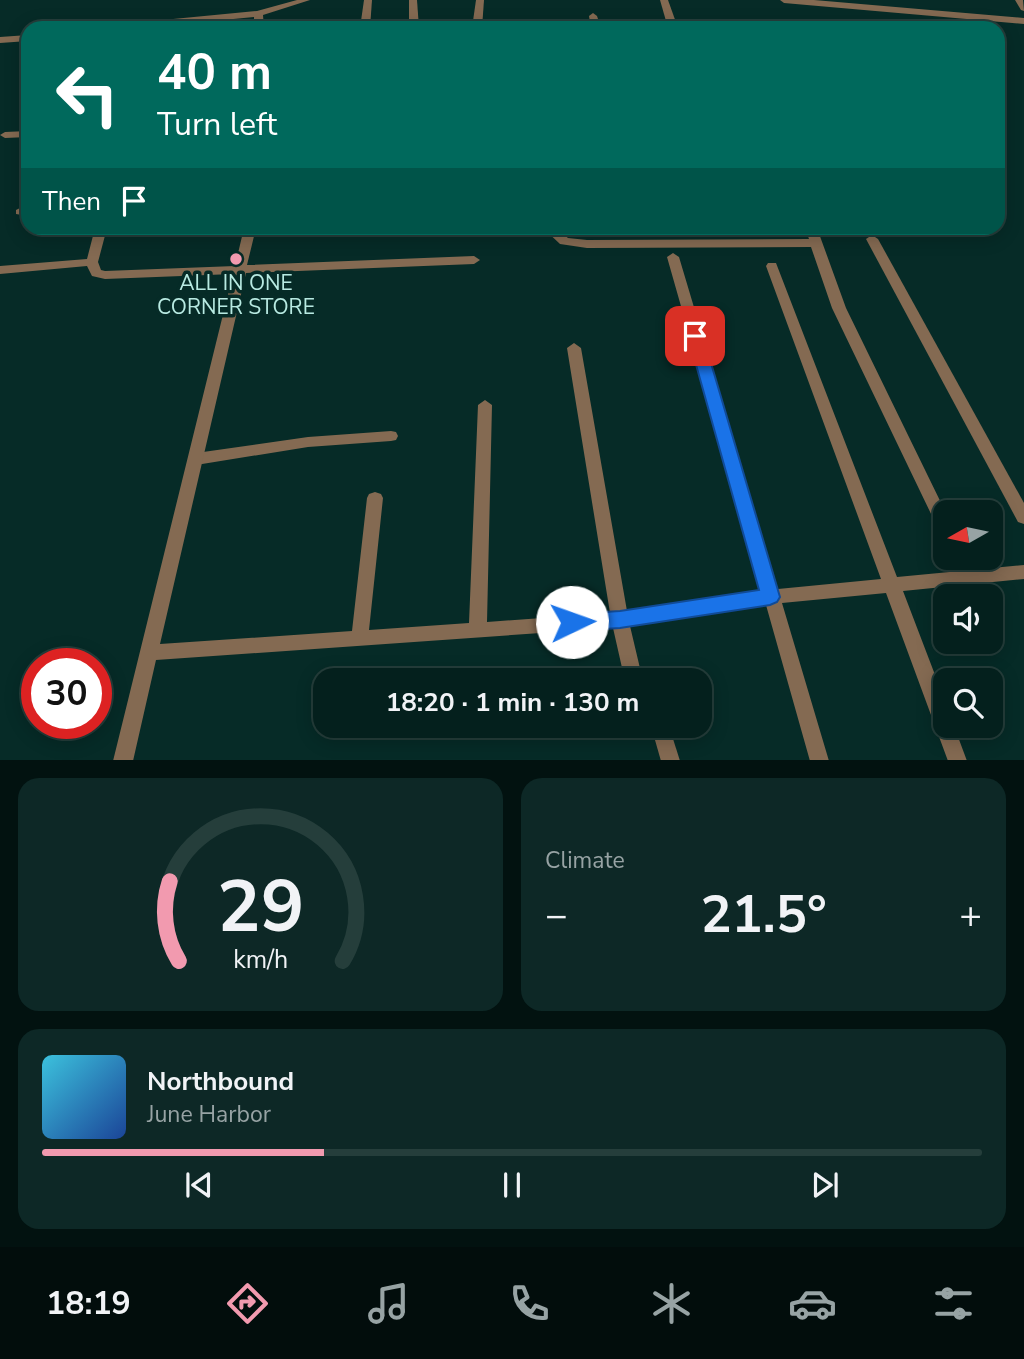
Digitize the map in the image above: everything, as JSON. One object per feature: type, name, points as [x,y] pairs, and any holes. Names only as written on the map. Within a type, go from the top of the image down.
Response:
[{"type":"street","points":[[184,21],[258,13],[306,0]]},
{"type":"street","points":[[366,21],[368,0]]},
{"type":"street","points":[[413,0],[414,21]]},
{"type":"street","points":[[478,21],[480,0]]},
{"type":"street","points":[[664,0],[672,21]]},
{"type":"street","points":[[784,0],[1024,22]]},
{"type":"street","points":[[1019,0],[1024,8]]},
{"type":"street","points":[[258,13],[259,21]]},
{"type":"street","points":[[593,16],[594,21]]},
{"type":"street","points":[[0,40],[21,38]]},
{"type":"street","points":[[5,135],[21,134]]},
{"type":"street","points":[[99,235],[92,262],[96,273],[106,275],[474,260]]},
{"type":"street","points":[[123,760],[248,235]]},
{"type":"street","points":[[557,235],[564,241],[587,244],[817,243]]},
{"type":"street","points":[[814,235],[839,308],[933,501]]},
{"type":"street","points":[[872,239],[1024,518]]},
{"type":"street","points":[[673,257],[820,760]]},
{"type":"street","points":[[0,270],[92,262]]},
{"type":"street","points":[[772,266],[894,583],[933,692]]},
{"type":"street","points":[[574,348],[620,620],[632,668]]},
{"type":"street","points":[[478,628],[485,405]]},
{"type":"street","points":[[196,459],[307,442],[391,436]]},
{"type":"street","points":[[359,636],[376,498]]},
{"type":"street","points":[[149,653],[359,636],[620,620],[770,597],[1024,572]]},
{"type":"street","points":[[664,738],[671,760]]},
{"type":"street","points":[[949,738],[958,760]]},
{"type":"place","name":"ALL IN ONE CORNER STORE","points":[[236,259]]},
{"type":"route","points":[[572,622],[620,620],[770,597],[695,336]]}]
